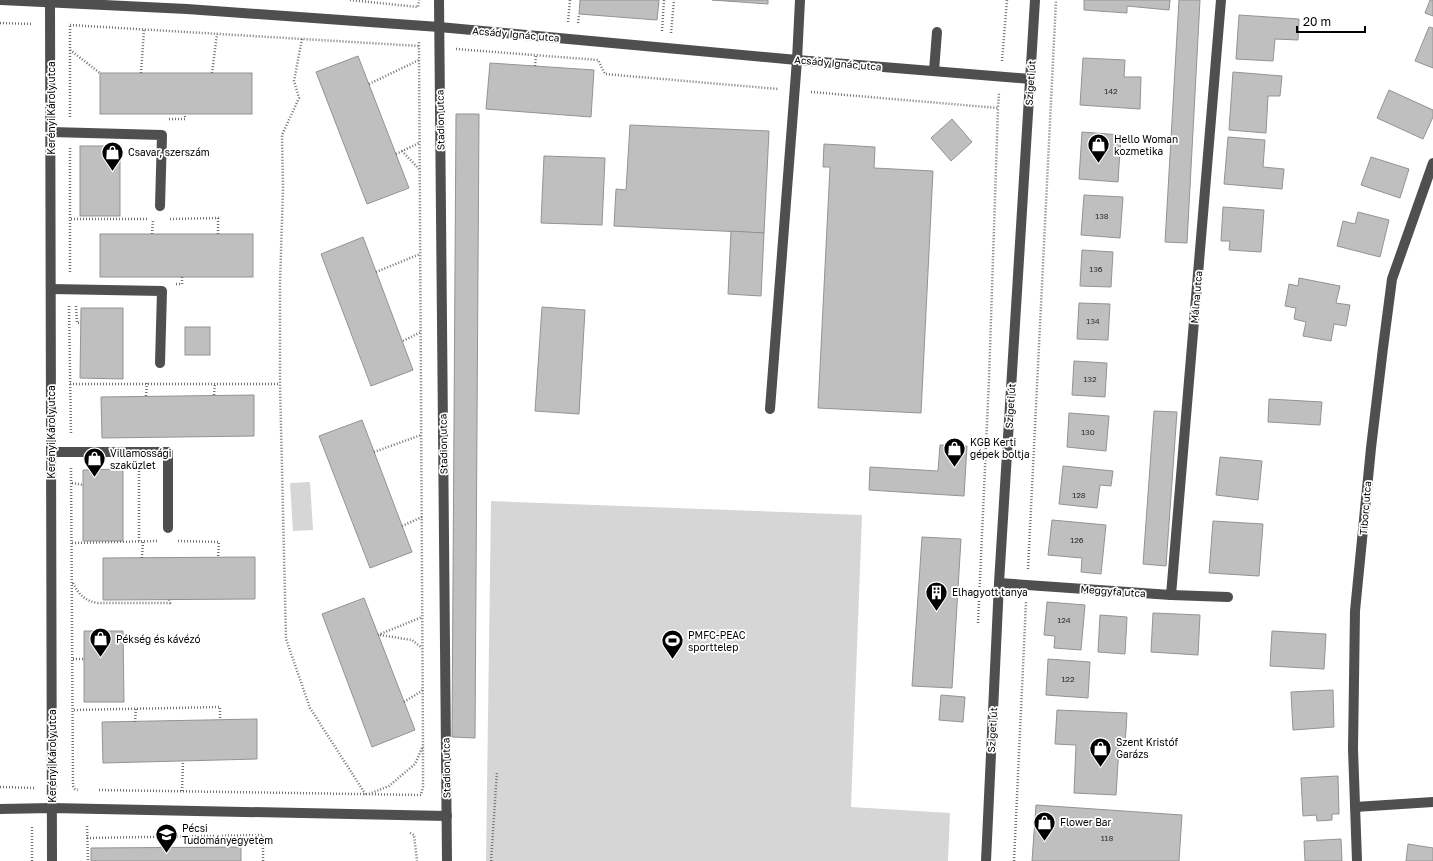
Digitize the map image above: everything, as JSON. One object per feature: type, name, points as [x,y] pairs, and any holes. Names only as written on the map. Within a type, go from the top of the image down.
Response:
[{"type":"street","name":"Acsády Ignác utca","points":[[1,0],[189,5],[797,60],[1030,79]]},
{"type":"street","name":"Stadion utca","points":[[439,0],[447,861]]},
{"type":"street","points":[[770,409],[797,60],[800,0]]},
{"type":"street","name":"Szigeti út","points":[[986,861],[998,583],[1035,0]]},
{"type":"street","name":"Málna utca","points":[[1171,595],[1221,0]]},
{"type":"street","name":"Kerényi Károly utca","points":[[50,2],[52,861]]},
{"type":"street","points":[[934,71],[937,32]]},
{"type":"street","points":[[51,132],[162,135],[160,206]]},
{"type":"street","name":"Tiborc utca","points":[[1357,861],[1353,750],[1355,611],[1371,448],[1392,279],[1433,163]]},
{"type":"street","points":[[51,289],[162,291],[160,363]]},
{"type":"street","points":[[52,452],[168,452],[168,528]]},
{"type":"street","name":"Meggyfa utca","points":[[998,583],[1171,595],[1228,597]]},
{"type":"street","points":[[1355,808],[1433,802]]},
{"type":"street","points":[[0,809],[52,808],[447,816]]},
{"type":"path","points":[[350,0],[418,7],[419,0]]},
{"type":"path","points":[[568,24],[570,0]]},
{"type":"path","points":[[662,33],[664,0]]},
{"type":"path","points":[[671,34],[674,0]]},
{"type":"path","points":[[978,624],[989,378],[998,108],[1007,0]]},
{"type":"path","points":[[1014,861],[1056,0]]},
{"type":"path","points":[[578,25],[579,14]]},
{"type":"path","points":[[0,22],[419,46]]},
{"type":"path","points":[[70,26],[70,384],[74,786],[77,790],[85,790]]},
{"type":"path","points":[[141,73],[144,30]]},
{"type":"path","points":[[212,73],[217,34]]},
{"type":"path","points":[[302,40],[294,81],[299,98],[282,135],[283,188],[280,283],[280,384],[286,640],[310,708],[367,795]]},
{"type":"path","points":[[439,47],[598,60],[605,74],[998,108]]},
{"type":"path","points":[[70,49],[100,73]]},
{"type":"path","points":[[535,66],[536,55]]},
{"type":"path","points":[[92,790],[421,795],[423,787],[423,648],[419,60],[370,84]]},
{"type":"path","points":[[185,114],[185,119]]},
{"type":"path","points":[[396,154],[419,143]]},
{"type":"path","points":[[402,151],[420,169]]},
{"type":"path","points":[[167,219],[218,218],[218,234]]},
{"type":"path","points":[[71,219],[160,219]]},
{"type":"path","points":[[152,234],[153,219]]},
{"type":"path","points":[[376,272],[420,254]]},
{"type":"path","points":[[182,276],[182,284]]},
{"type":"path","points":[[77,306],[77,323],[80,323]]},
{"type":"path","points":[[403,341],[421,332]]},
{"type":"path","points":[[146,396],[147,383]]},
{"type":"path","points":[[214,395],[215,383]]},
{"type":"path","points":[[70,384],[280,384]]},
{"type":"path","points":[[374,452],[421,435]]},
{"type":"path","points":[[139,452],[139,541]]},
{"type":"path","points":[[72,483],[83,485]]},
{"type":"path","points":[[402,526],[422,517]]},
{"type":"path","points":[[142,558],[143,541]]},
{"type":"path","points":[[72,543],[158,541]]},
{"type":"path","points":[[174,541],[219,542],[218,558]]},
{"type":"path","points":[[72,582],[77,591],[89,602],[170,603],[169,600]]},
{"type":"path","points":[[422,617],[378,635],[412,640],[423,648]]},
{"type":"path","points":[[73,659],[84,659]]},
{"type":"path","points":[[404,702],[423,690]]},
{"type":"path","points":[[74,710],[220,707],[220,719]]},
{"type":"path","points":[[135,722],[136,708]]},
{"type":"path","points":[[367,795],[389,786],[409,769],[414,764],[423,746]]},
{"type":"path","points":[[182,791],[183,761]]},
{"type":"path","points":[[491,861],[497,772]]},
{"type":"path","points":[[0,787],[52,787]]},
{"type":"path","points":[[32,809],[32,861]]},
{"type":"path","points":[[87,824],[88,861]]},
{"type":"path","points":[[88,838],[263,835],[263,861]]},
{"type":"shaded area","points":[[310,482],[313,530],[293,531],[290,483]]},
{"type":"shaded area","name":"PMFC-PEAC sporttelep","points":[[491,501],[862,515],[851,807],[950,813],[948,861],[486,861]]},
{"type":"building","points":[[580,0],[659,0],[657,20],[579,14]]},
{"type":"building","points":[[712,0],[768,0],[768,4]]},
{"type":"building","points":[[1084,0],[1170,0],[1169,10],[1127,6],[1127,13],[1084,10]]},
{"type":"building","points":[[1179,0],[1200,0],[1187,243],[1165,242]]},
{"type":"building","points":[[1430,0],[1433,0],[1433,16],[1425,13]]},
{"type":"building","points":[[1239,15],[1299,19],[1298,40],[1275,39],[1273,61],[1236,59]]},
{"type":"building","points":[[1429,27],[1433,28],[1433,68],[1415,61]]},
{"type":"building","points":[[358,56],[409,188],[367,204],[316,72]]},
{"type":"building","points":[[1083,58],[1125,60],[1124,77],[1141,77],[1140,109],[1080,105]]},
{"type":"building","points":[[490,63],[594,70],[591,117],[486,109]]},
{"type":"building","points":[[1233,72],[1282,76],[1280,96],[1268,96],[1266,133],[1229,130]]},
{"type":"building","points":[[100,73],[252,73],[252,114],[100,114]]},
{"type":"building","points":[[1389,90],[1433,110],[1433,117],[1423,139],[1377,118]]},
{"type":"building","points":[[456,114],[479,114],[475,738],[452,737]]},
{"type":"building","points":[[952,119],[972,142],[951,161],[931,138]]},
{"type":"building","points":[[630,125],[769,131],[764,233],[614,226],[616,189],[626,190]]},
{"type":"building","points":[[1082,132],[1121,135],[1118,182],[1079,179]]},
{"type":"building","points":[[1228,137],[1265,140],[1263,167],[1284,169],[1282,189],[1224,184]]},
{"type":"building","points":[[824,144],[875,147],[874,168],[933,171],[921,413],[818,408],[830,167],[823,167]]},
{"type":"building","points":[[80,146],[120,146],[120,216],[80,216]]},
{"type":"building","points":[[544,156],[605,158],[602,225],[541,223]]},
{"type":"building","points":[[1371,157],[1409,169],[1400,198],[1361,185]]},
{"type":"building","points":[[1084,195],[1123,197],[1120,238],[1081,235]]},
{"type":"building","points":[[1223,207],[1264,210],[1261,252],[1229,250],[1230,241],[1221,241]]},
{"type":"building","points":[[1358,212],[1389,220],[1380,257],[1337,246],[1343,221],[1355,224]]},
{"type":"building","points":[[731,231],[764,233],[761,296],[728,294]]},
{"type":"building","points":[[100,234],[253,234],[253,277],[100,277]]},
{"type":"building","points":[[363,237],[413,370],[371,386],[321,254]]},
{"type":"building","points":[[1082,250],[1113,252],[1111,287],[1080,286]]},
{"type":"building","points":[[1299,278],[1340,286],[1336,303],[1350,305],[1346,326],[1334,324],[1331,341],[1303,336],[1306,322],[1294,319],[1296,308],[1285,306],[1289,284],[1298,286]]},
{"type":"building","points":[[1079,303],[1110,304],[1108,340],[1077,339]]},
{"type":"building","points":[[542,307],[585,310],[579,414],[535,411]]},
{"type":"building","points":[[81,308],[123,308],[123,379],[80,378]]},
{"type":"building","points":[[185,327],[210,327],[210,355],[185,355]]},
{"type":"building","points":[[1074,361],[1107,363],[1105,397],[1072,395]]},
{"type":"building","points":[[254,395],[254,436],[102,438],[101,397]]},
{"type":"building","points":[[1269,399],[1322,402],[1320,425],[1268,422]]},
{"type":"building","points":[[1154,411],[1177,412],[1166,566],[1143,564]]},
{"type":"building","points":[[1069,413],[1109,416],[1106,451],[1067,447]]},
{"type":"building","points":[[362,420],[412,552],[370,568],[319,436]]},
{"type":"building","points":[[940,445],[967,446],[964,496],[869,490],[870,467],[938,471]]},
{"type":"building","points":[[1220,457],[1262,461],[1258,500],[1216,495]]},
{"type":"building","points":[[1063,466],[1113,471],[1111,486],[1100,485],[1097,508],[1059,504]]},
{"type":"building","points":[[123,469],[123,541],[83,541],[83,470]]},
{"type":"building","points":[[1052,520],[1106,525],[1101,574],[1081,572],[1082,558],[1048,555]]},
{"type":"building","points":[[1213,521],[1263,524],[1259,576],[1209,573]]},
{"type":"building","name":"Elhagyott tanya","points":[[922,537],[961,539],[952,688],[912,686]]},
{"type":"building","points":[[255,557],[255,599],[103,600],[103,558]]},
{"type":"building","points":[[364,598],[415,730],[372,747],[322,614]]},
{"type":"building","points":[[1047,602],[1085,605],[1081,650],[1054,648],[1055,636],[1044,635]]},
{"type":"building","points":[[1153,613],[1200,615],[1198,655],[1151,652]]},
{"type":"building","points":[[1100,615],[1127,617],[1125,654],[1098,652]]},
{"type":"building","points":[[84,631],[123,631],[124,702],[84,702]]},
{"type":"building","points":[[1272,631],[1326,634],[1324,669],[1270,666]]},
{"type":"building","points":[[1048,659],[1090,662],[1088,698],[1046,695]]},
{"type":"building","points":[[1333,690],[1334,727],[1293,730],[1291,692]]},
{"type":"building","points":[[941,695],[965,697],[963,722],[939,720]]},
{"type":"building","points":[[1057,710],[1127,713],[1125,747],[1119,747],[1116,795],[1074,793],[1076,745],[1055,744]]},
{"type":"building","points":[[257,719],[257,759],[103,763],[102,722]]},
{"type":"building","points":[[1338,776],[1339,814],[1332,814],[1332,820],[1317,821],[1316,815],[1303,816],[1301,778]]},
{"type":"building","points":[[1036,805],[1182,815],[1179,861],[1032,861]]},
{"type":"building","points":[[1341,839],[1342,861],[1305,861],[1304,841]]},
{"type":"building","points":[[1408,844],[1433,848],[1433,861],[1406,861]]},
{"type":"building","name":"Pécsi Tudományegyetem","points":[[241,847],[241,861],[91,861],[91,848]]},
{"type":"place","name":"Hello Woman kozmetika","points":[[1098,164]]},
{"type":"place","name":"Csavar, szerszám","points":[[112,172]]},
{"type":"place","name":"KGB Kerti gépek boltja","points":[[954,468]]},
{"type":"place","name":"Villamossági szaküzlet","points":[[95,478]]},
{"type":"place","name":"Elhagyott tanya","points":[[937,612]]},
{"type":"place","name":"Pékség és kávézó","points":[[100,658]]},
{"type":"place","name":"PMFC-PEAC sporttelep","points":[[672,660]]},
{"type":"place","name":"Szent Kristóf Garázs","points":[[1100,768]]},
{"type":"place","name":"Flower Bar","points":[[1045,842]]},
{"type":"place","name":"Pécsi Tudományegyetem","points":[[166,854]]}]
